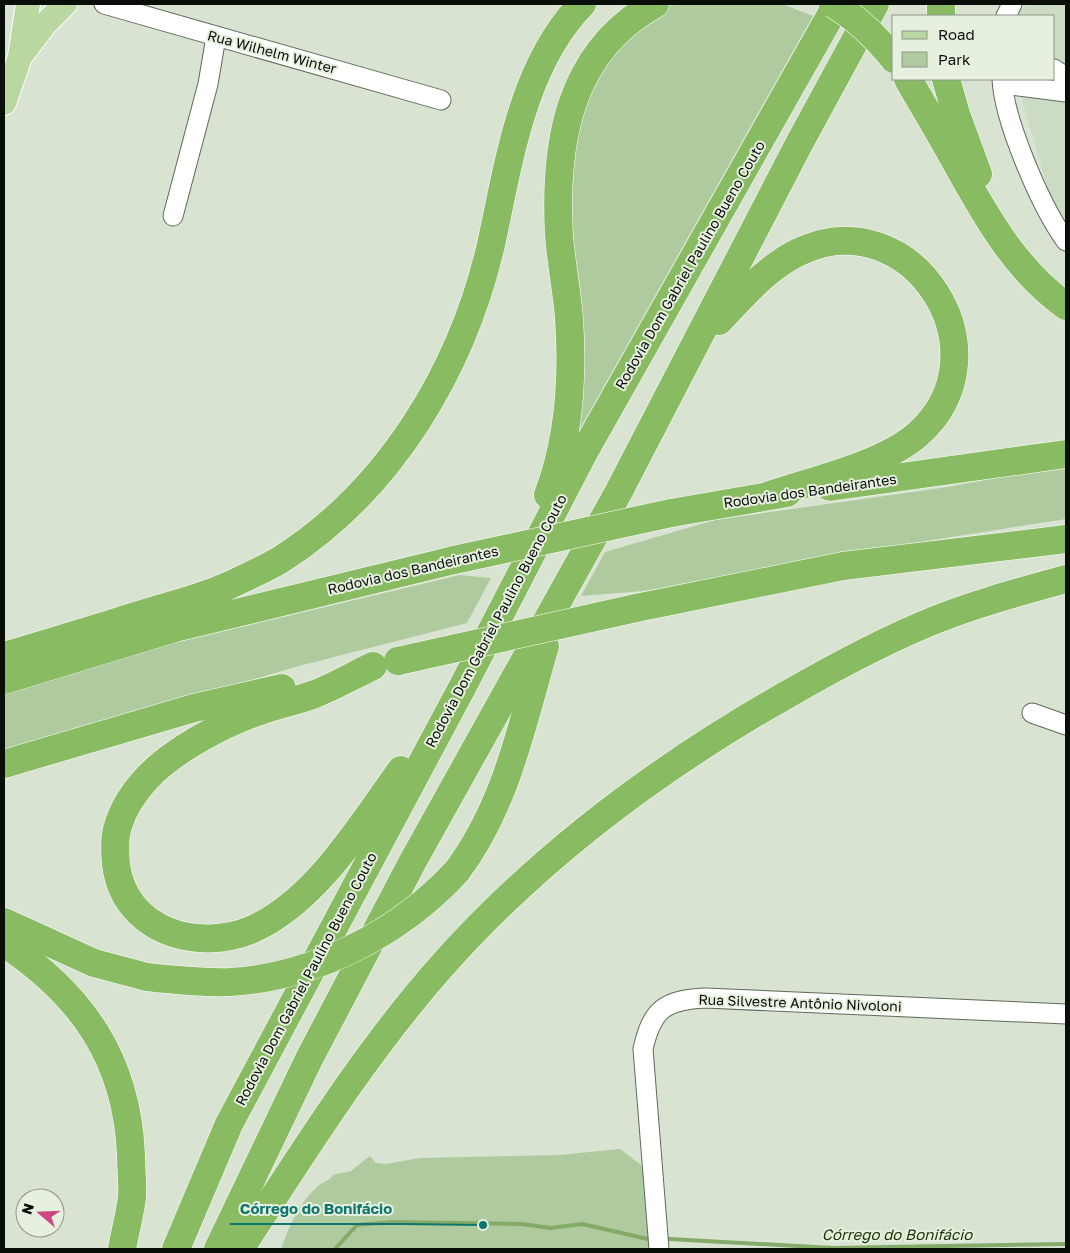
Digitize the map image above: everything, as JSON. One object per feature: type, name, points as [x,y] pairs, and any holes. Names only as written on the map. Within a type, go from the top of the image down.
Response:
[{"type":"highway","points":[[4,656],[227,586],[287,555],[349,504],[372,480],[428,406],[451,361],[473,310],[486,267],[513,144],[526,102],[556,36],[582,4]]},
{"type":"highway","points":[[514,588],[552,486],[564,437],[570,351],[558,192],[561,154],[568,112],[582,77],[600,50],[625,24],[655,4]]},
{"type":"highway","points":[[833,4],[849,13],[868,29],[892,57]]},
{"type":"highway","name":"Rodovia Dom Gabriel Paulino Bueno Couto","points":[[176,1249],[229,1124],[464,684],[588,444],[837,4]]},
{"type":"highway","points":[[218,1249],[308,1059],[414,861],[696,346],[800,142],[875,4]]},
{"type":"highway","points":[[909,80],[981,208],[1025,270],[1060,301]]},
{"type":"highway","points":[[946,80],[971,157],[989,197],[1060,301]]},
{"type":"highway","points":[[696,346],[750,288],[781,262],[799,252],[822,243],[860,242],[882,248],[902,258],[919,271],[934,288],[944,306],[953,337],[954,366],[946,396],[931,420],[902,446],[882,456],[770,495]]},
{"type":"highway","name":"Rodovia dos Bandeirantes","points":[[4,680],[175,628],[454,560],[671,513],[770,495],[1066,454]]},
{"type":"highway","points":[[4,764],[194,708],[636,608],[843,566],[1066,539]]},
{"type":"highway","points":[[240,1249],[370,1055],[441,967],[532,873],[611,809],[720,732],[833,668],[935,620],[1066,579]]},
{"type":"highway","points":[[4,922],[94,963],[147,977],[188,982],[230,982],[262,978],[331,958],[361,944],[409,914],[442,887],[478,841],[499,799],[514,756],[560,596]]},
{"type":"highway","points":[[386,664],[315,694],[255,713],[212,733],[174,755],[148,777],[129,803],[118,826],[115,853],[122,888],[129,900],[150,921],[190,939],[222,938],[255,928],[286,910],[321,877],[362,825],[464,684]]},
{"type":"highway","points":[[4,943],[30,961],[59,986],[86,1016],[115,1070],[128,1116],[131,1157],[132,1196],[122,1249]]},
{"type":"main road","points":[[4,103],[20,57],[28,4]]},
{"type":"main road","points":[[34,4],[50,10],[66,4]]},
{"type":"main road","points":[[20,57],[45,24],[66,4]]},
{"type":"street","name":"Rua Wilhelm Winter","points":[[104,4],[440,100]]},
{"type":"street","points":[[173,216],[204,102],[216,37]]},
{"type":"street","points":[[1055,70],[1066,77]]},
{"type":"street","points":[[1066,92],[1002,81],[1022,154],[1036,189],[1066,241]]},
{"type":"street","points":[[1032,713],[1066,725]]},
{"type":"street","name":"Rua Silvestre Antônio Nivoloni","points":[[659,1249],[643,1049],[649,1025],[666,1006],[680,999],[705,998],[1066,1014]]},
{"type":"shaded area","points":[[1027,4],[1066,4],[1066,220],[1052,204],[1016,80],[1055,80],[1055,15],[1016,15]]},
{"type":"green space","points":[[680,4],[782,4],[813,16],[559,466],[562,215],[586,76],[664,7]]},
{"type":"green space","points":[[1066,469],[1066,519],[932,540],[643,591],[581,596],[605,552],[715,520],[948,487],[1006,476]]},
{"type":"green space","points":[[460,575],[491,578],[467,623],[295,667],[4,755],[4,690],[161,646]]},
{"type":"green space","points":[[620,1149],[641,1165],[652,1185],[651,1249],[281,1249],[295,1215],[311,1193],[333,1175],[351,1171],[370,1156],[376,1163],[386,1164],[420,1158],[559,1155]]},
{"type":"waterway","name":"Córrego do Bonifácio","points":[[335,1249],[357,1225],[393,1222],[522,1224],[550,1228],[582,1224],[648,1239]]},
{"type":"waterway","name":"Córrego do Bonifácio","points":[[669,1239],[833,1248],[1066,1244]]},
{"type":"place","name":"Córrego do Bonifácio","points":[[483,1225]]}]
